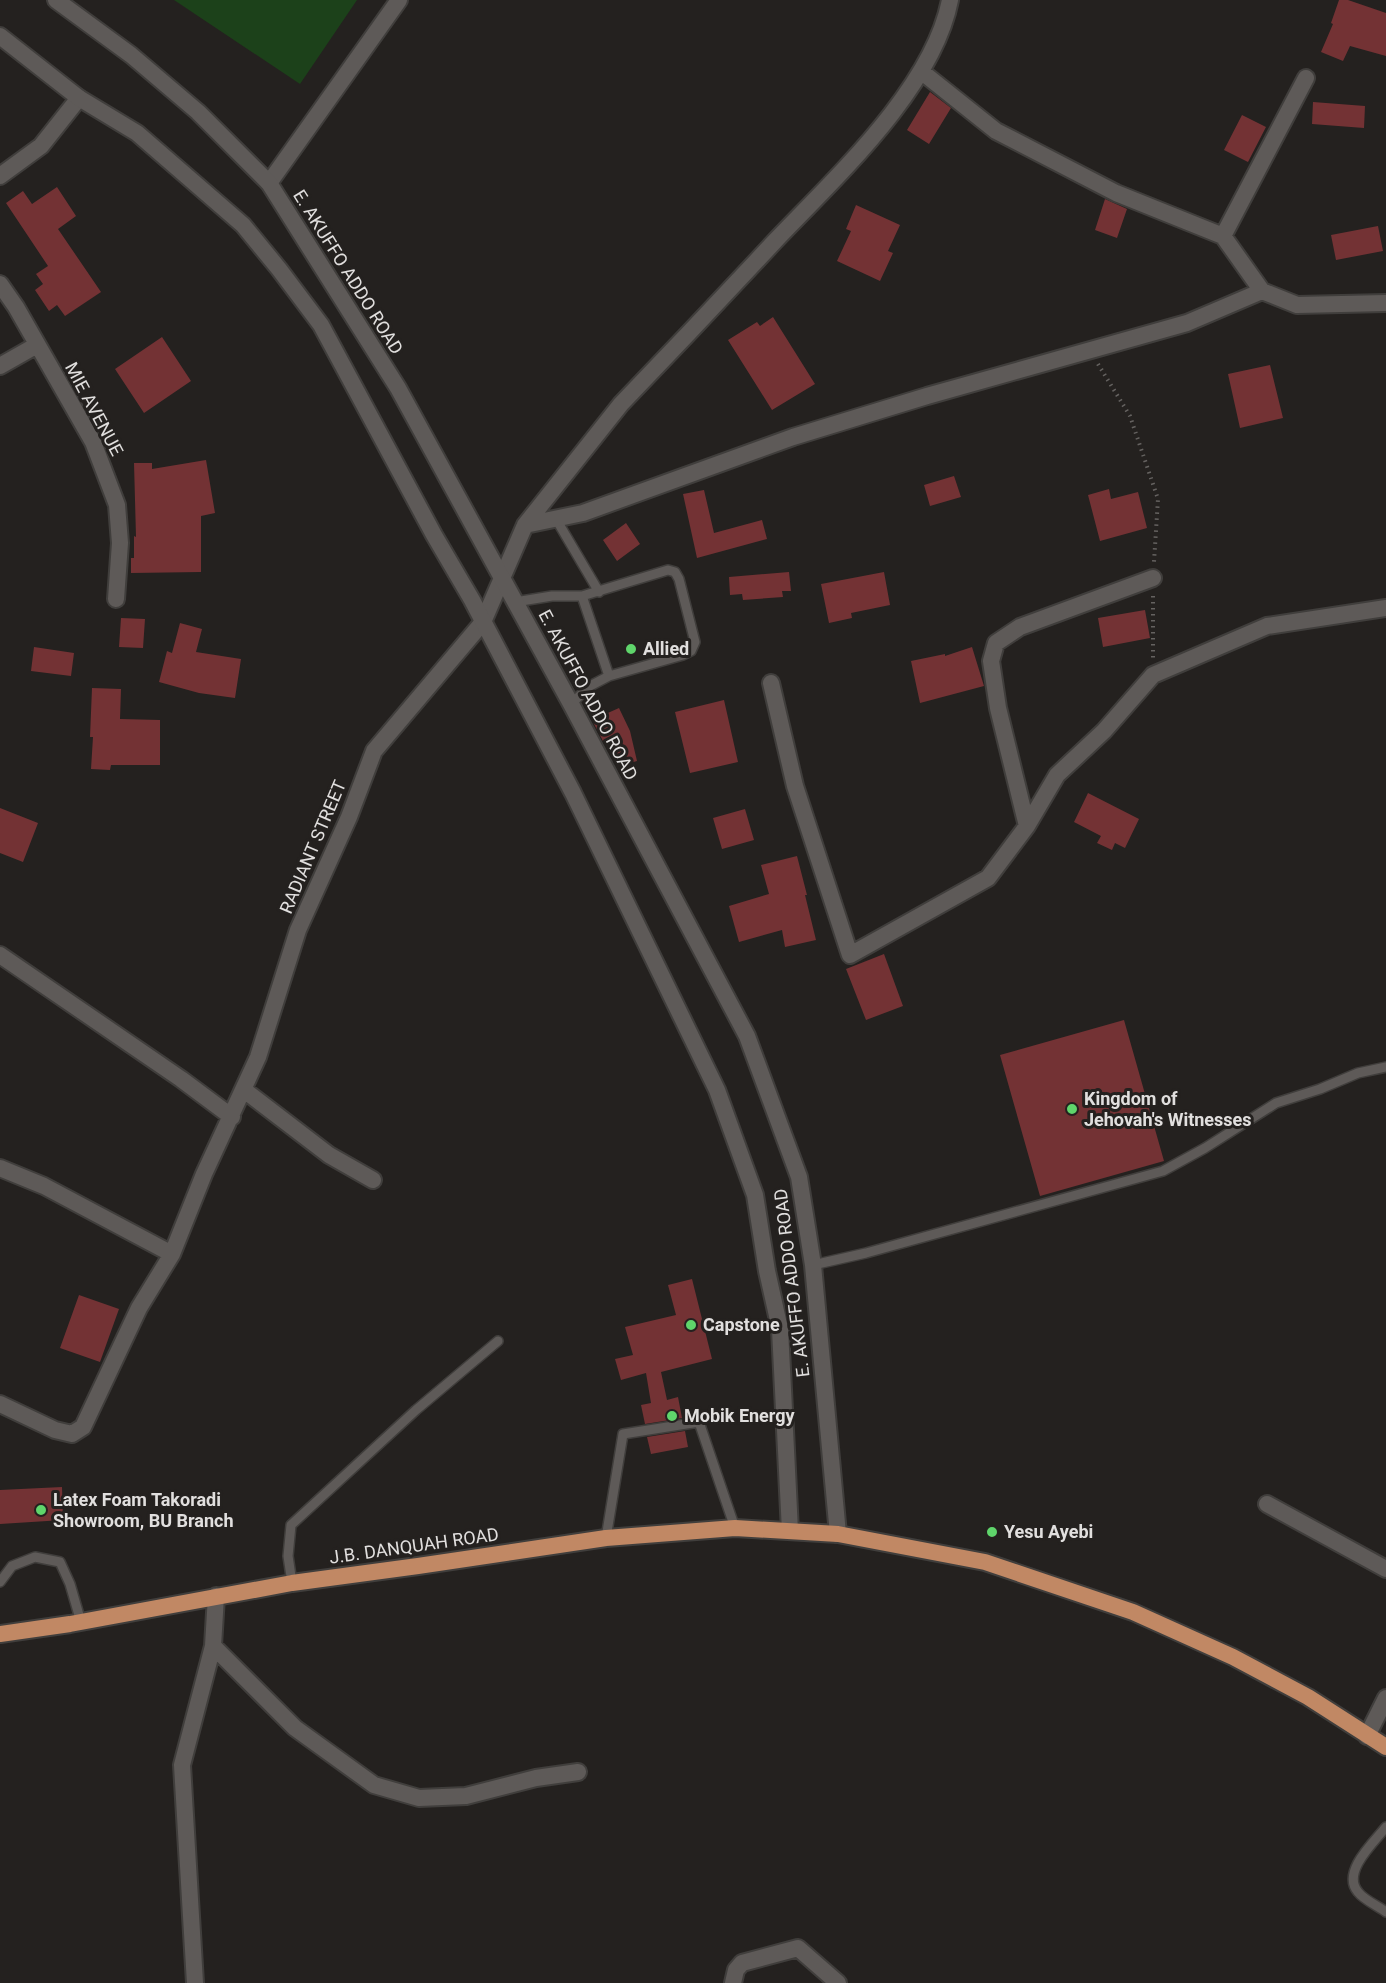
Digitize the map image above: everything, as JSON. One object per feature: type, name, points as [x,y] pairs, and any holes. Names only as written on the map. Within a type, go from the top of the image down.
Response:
[{"type":"highway","name":"J.B. DANQUAH ROAD","points":[[0,1634],[81,1622],[292,1582],[606,1538],[735,1528],[837,1534],[986,1562],[1133,1612],[1242,1662],[1308,1697],[1386,1747]]},
{"type":"street","name":"E. AKUFFO ADDO ROAD","points":[[56,0],[131,55],[198,112],[269,183],[398,388],[571,704],[747,1036],[799,1178],[813,1265],[837,1534]]},
{"type":"street","points":[[269,183],[399,0]]},
{"type":"street","name":"RADIANT STREET","points":[[0,1404],[55,1430],[72,1434],[83,1427],[139,1308],[172,1254],[204,1174],[258,1058],[298,930],[349,817],[374,751],[483,621],[525,525],[621,404],[867,145],[922,72],[946,20],[950,0]]},
{"type":"street","name":"E. AKUFFO ADDO ROAD","points":[[0,36],[79,98],[137,133],[243,225],[321,325],[483,621],[578,803],[717,1090],[755,1195],[767,1271],[780,1329],[790,1531]]},
{"type":"street","points":[[922,72],[996,131],[1116,193],[1223,236],[1262,291],[1297,305],[1386,303]]},
{"type":"street","points":[[1223,236],[1306,78]]},
{"type":"street","points":[[0,176],[41,146],[79,98]]},
{"type":"street","name":"MIE AVENUE","points":[[0,284],[93,442],[117,505],[120,543],[116,599]]},
{"type":"street","points":[[525,525],[583,513],[793,436],[1187,323],[1262,291]]},
{"type":"street","points":[[0,366],[37,345]]},
{"type":"street","points":[[1027,826],[998,708],[991,661],[996,643],[1020,627],[1153,578]]},
{"type":"street","points":[[771,683],[795,786],[850,955],[988,878],[1027,826],[1057,775],[1104,731],[1153,675],[1267,626],[1386,608]]},
{"type":"street","points":[[0,955],[181,1079],[232,1117]]},
{"type":"street","points":[[244,1090],[329,1155],[373,1180]]},
{"type":"street","points":[[0,1168],[44,1186],[172,1254]]},
{"type":"street","points":[[1267,1504],[1386,1569]]},
{"type":"street","points":[[195,1983],[182,1765],[213,1646],[216,1596]]},
{"type":"street","points":[[213,1646],[294,1728],[374,1785],[419,1798],[466,1796],[536,1778],[578,1772]]},
{"type":"street","points":[[1367,1736],[1386,1698]]},
{"type":"street","points":[[733,1983],[736,1970],[742,1963],[798,1948],[838,1983]]},
{"type":"lane","points":[[556,519],[599,592]]},
{"type":"lane","points":[[515,602],[582,596],[668,570],[675,572],[679,579],[695,642],[691,651],[609,676],[590,687],[571,704]]},
{"type":"lane","points":[[582,596],[609,676]]},
{"type":"lane","points":[[813,1265],[866,1253],[1163,1171],[1205,1148],[1276,1103],[1320,1089],[1358,1073],[1386,1067]]},
{"type":"lane","points":[[292,1582],[288,1556],[291,1525],[416,1410],[498,1341]]},
{"type":"lane","points":[[606,1538],[623,1434],[699,1422],[735,1528]]},
{"type":"lane","points":[[0,1582],[12,1566],[35,1557],[60,1562],[70,1584],[81,1622]]},
{"type":"lane","points":[[1386,1827],[1355,1867],[1353,1880],[1358,1892],[1386,1912]]},
{"type":"path","points":[[1090,351],[1130,416],[1158,499],[1153,578],[1153,675]]},
{"type":"green space","points":[[174,0],[357,0],[300,84]]},
{"type":"building","points":[[1339,0],[1348,0],[1386,13],[1386,56],[1350,46],[1343,61],[1321,52],[1333,24],[1331,23]]},
{"type":"building","points":[[930,92],[951,108],[929,144],[907,130]]},
{"type":"building","points":[[1313,102],[1365,106],[1364,128],[1312,124]]},
{"type":"building","points":[[1242,115],[1266,127],[1248,162],[1224,150]]},
{"type":"building","points":[[57,187],[76,216],[58,229],[101,292],[65,316],[57,305],[49,311],[35,290],[43,284],[36,274],[48,266],[6,203],[23,191],[32,204]]},
{"type":"building","points":[[1105,199],[1127,209],[1117,238],[1095,230]]},
{"type":"building","points":[[856,205],[900,225],[888,251],[893,253],[880,281],[837,261],[851,231],[846,229]]},
{"type":"building","points":[[1378,226],[1383,251],[1336,260],[1331,235]]},
{"type":"building","points":[[773,317],[815,384],[772,410],[728,340],[757,322],[760,326]]},
{"type":"building","points":[[162,337],[191,381],[144,413],[115,369]]},
{"type":"building","points":[[1270,365],[1283,418],[1240,428],[1228,374]]},
{"type":"building","points":[[206,460],[215,513],[201,516],[201,572],[131,573],[134,536],[136,537],[134,463],[152,463],[152,469]]},
{"type":"building","points":[[954,476],[961,497],[930,506],[924,485]]},
{"type":"building","points":[[1109,489],[1111,499],[1138,492],[1147,528],[1100,541],[1088,495]]},
{"type":"building","points":[[704,490],[714,533],[762,520],[767,539],[697,558],[683,494]]},
{"type":"building","points":[[626,523],[640,544],[617,561],[603,540]]},
{"type":"building","points":[[789,572],[791,591],[782,591],[783,597],[743,600],[742,594],[730,595],[729,577]]},
{"type":"building","points":[[884,572],[890,605],[851,613],[852,618],[829,623],[821,584]]},
{"type":"building","points":[[1145,610],[1150,638],[1103,647],[1098,618]]},
{"type":"building","points":[[121,618],[145,619],[143,648],[119,647]]},
{"type":"building","points":[[180,623],[202,629],[196,652],[241,659],[235,698],[199,693],[159,682],[167,651],[172,653]]},
{"type":"building","points":[[34,647],[74,653],[71,676],[31,671]]},
{"type":"building","points":[[972,647],[984,686],[920,703],[911,661],[945,654],[945,656]]},
{"type":"building","points":[[92,688],[121,689],[120,719],[160,720],[160,765],[111,765],[110,770],[91,769]]},
{"type":"building","points":[[724,700],[738,762],[690,773],[675,712]]},
{"type":"building","points":[[619,708],[630,731],[637,761],[619,766],[611,740],[604,743],[592,720]]},
{"type":"building","points":[[1088,793],[1139,819],[1125,848],[1115,843],[1112,850],[1097,843],[1101,836],[1074,822]]},
{"type":"building","points":[[0,808],[38,823],[23,862],[0,853]]},
{"type":"building","points":[[745,809],[754,840],[722,849],[713,818]]},
{"type":"building","points":[[797,856],[816,940],[785,947],[782,930],[739,942],[729,906],[769,894],[761,865]]},
{"type":"building","points":[[884,954],[903,1006],[866,1020],[846,969]]},
{"type":"building","points":[[1124,1020],[1164,1161],[1040,1196],[1000,1055]]},
{"type":"building","points":[[692,1279],[712,1359],[661,1372],[667,1400],[678,1397],[682,1418],[645,1424],[641,1405],[651,1403],[646,1373],[621,1380],[615,1359],[633,1355],[625,1327],[676,1315],[668,1285]]},
{"type":"building","points":[[79,1295],[119,1309],[100,1362],[60,1348]]},
{"type":"building","points":[[685,1431],[688,1447],[651,1454],[647,1437]]},
{"type":"building","points":[[62,1487],[63,1520],[0,1524],[0,1490]]},
{"type":"place","name":"Allied","points":[[631,649]]},
{"type":"place","name":"Kingdom of Jehovah's Witnesses","points":[[1072,1109]]},
{"type":"place","name":"Capstone","points":[[691,1325]]},
{"type":"place","name":"Mobik Energy","points":[[672,1416]]},
{"type":"place","name":"Latex Foam Takoradi Showroom, BU Branch","points":[[41,1510]]},
{"type":"place","name":"Yesu Ayebi","points":[[992,1532]]}]
